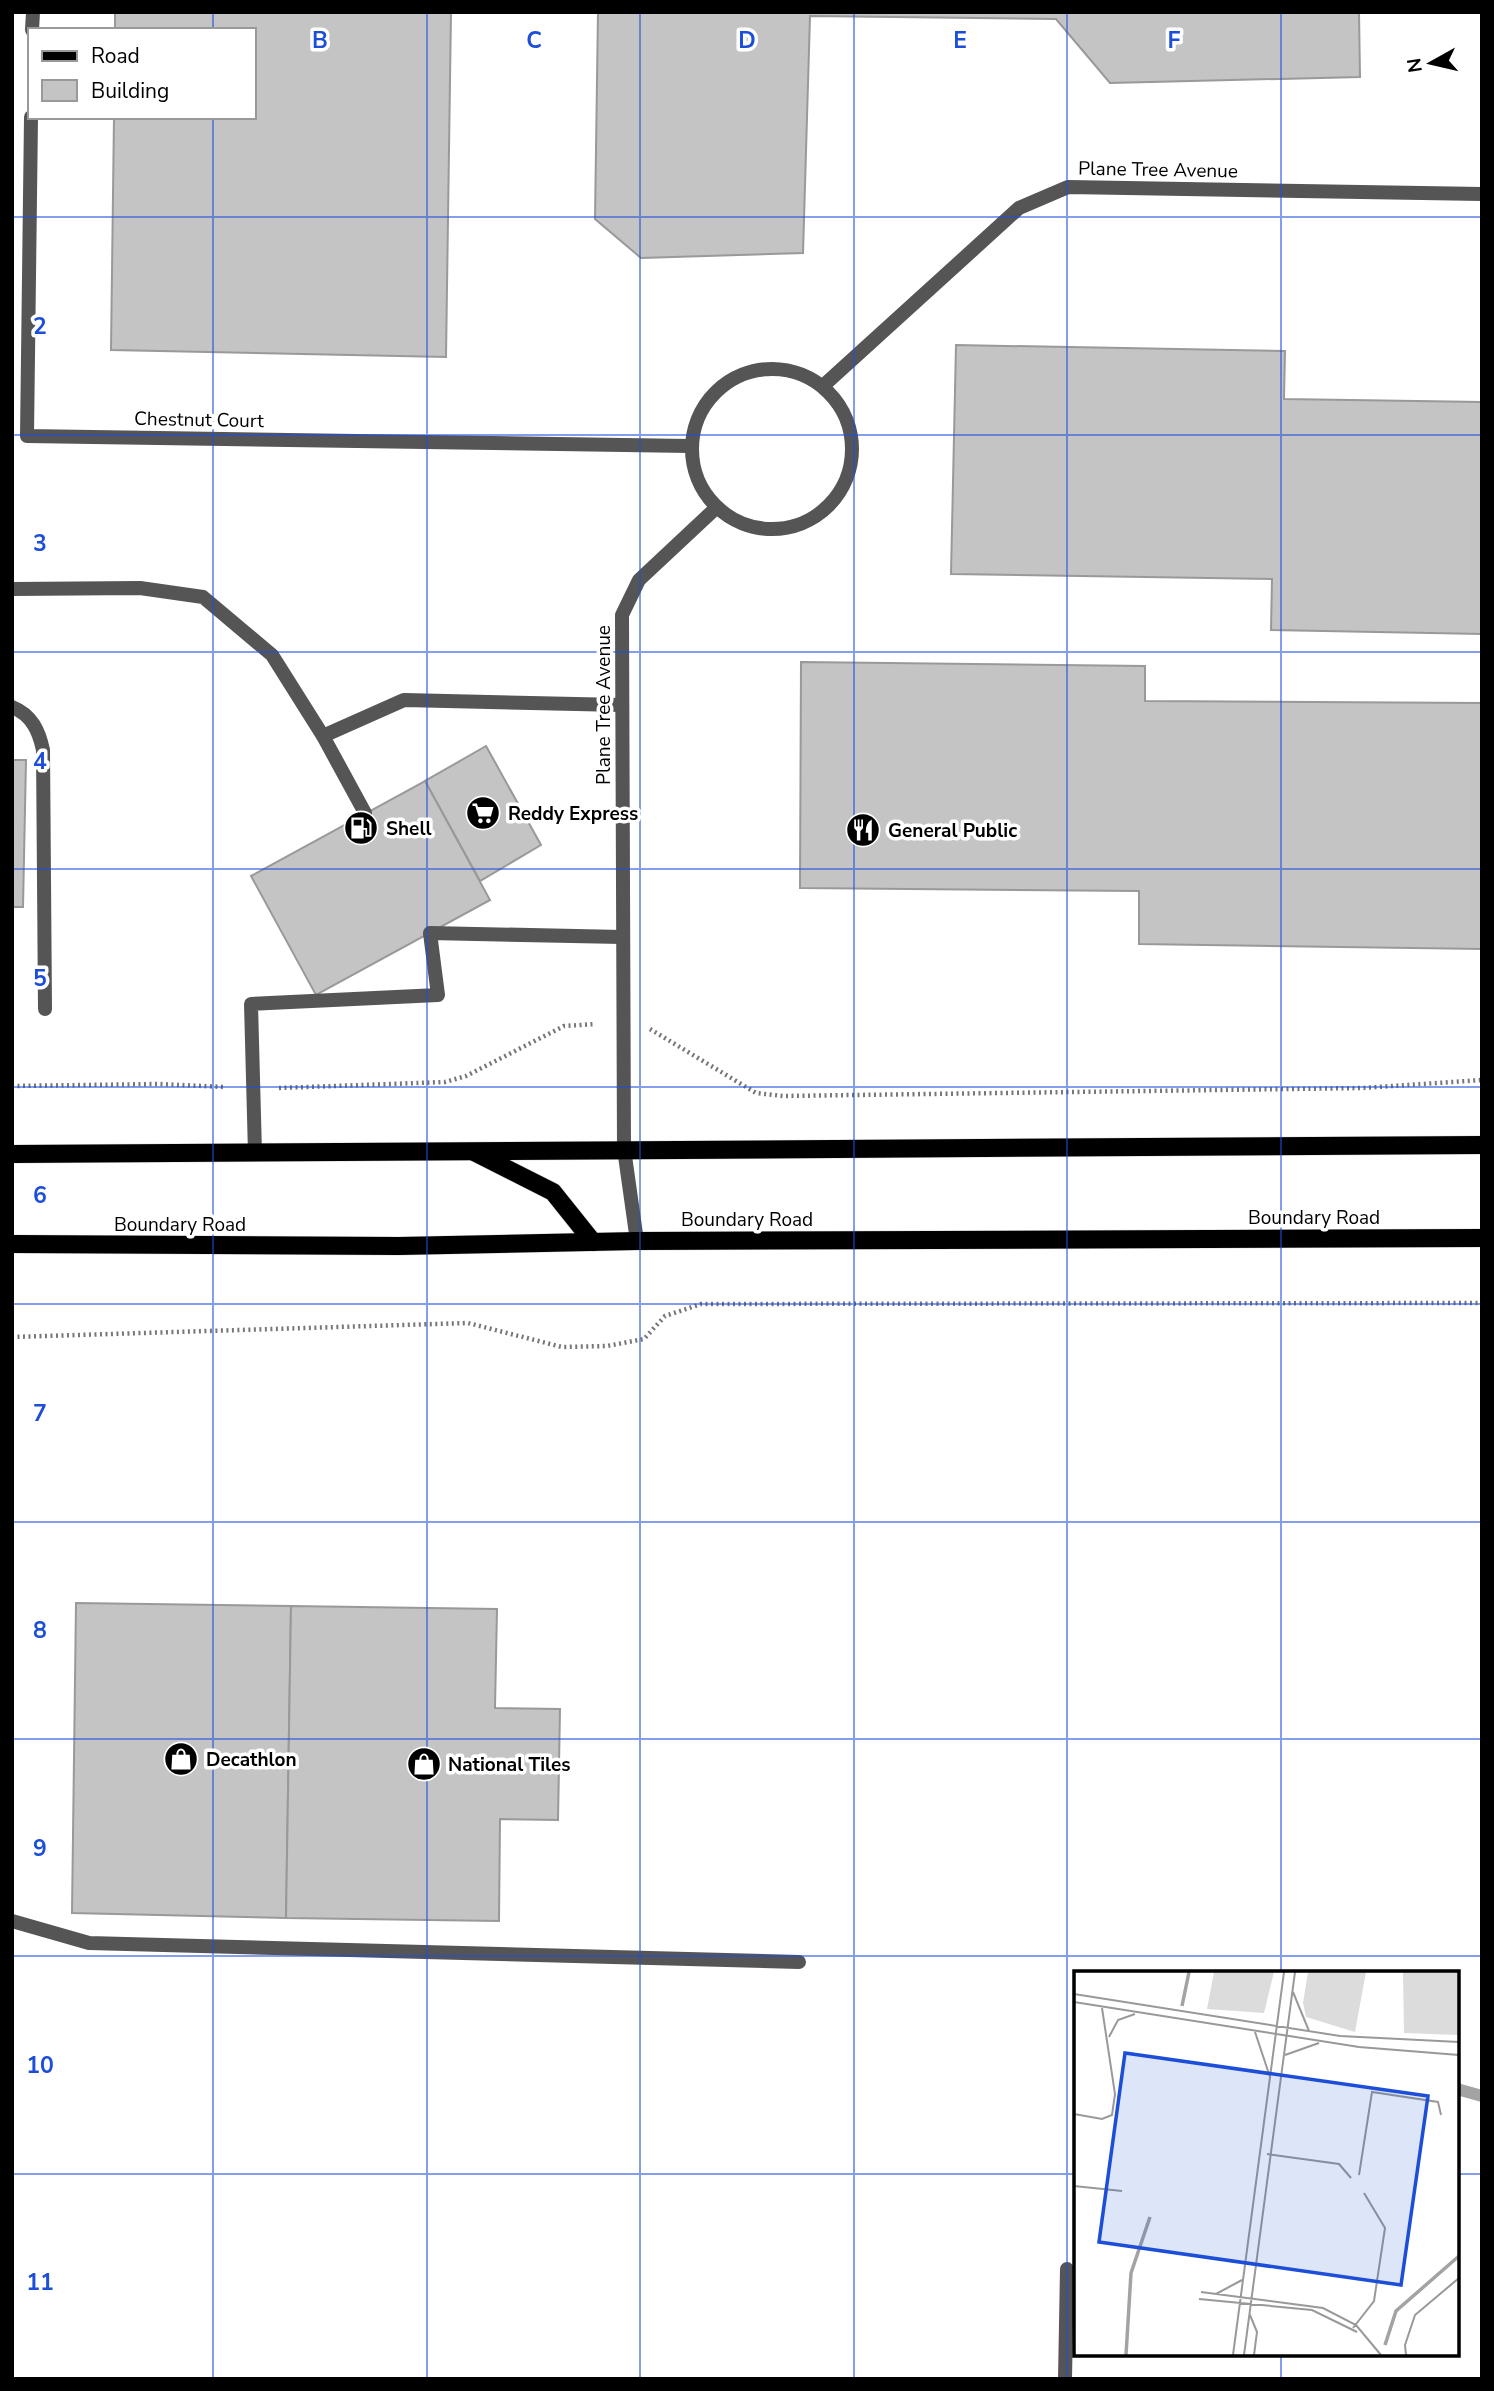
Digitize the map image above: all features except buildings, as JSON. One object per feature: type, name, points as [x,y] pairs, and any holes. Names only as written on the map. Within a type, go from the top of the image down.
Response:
[{"type":"main road","points":[[12,1154],[1482,1145]]},
{"type":"main road","points":[[470,1151],[553,1192],[593,1242]]},
{"type":"main road","name":"Boundary Road","points":[[20,1244],[399,1246],[637,1241],[1482,1238]]},
{"type":"main road","points":[[12,1259],[20,1244]]},
{"type":"street","name":"Chestnut Court","points":[[31,119],[27,436],[690,446]]},
{"type":"street","name":"Plane Tree Avenue","points":[[823,386],[1019,208],[1068,187],[1482,194]]},
{"type":"street","points":[[762,368],[790,370],[823,386],[842,408],[851,435],[852,464],[842,491],[824,512],[795,528],[767,530],[740,524],[716,508],[699,485],[690,446],[696,418],[711,394],[734,377],[762,368]]},
{"type":"street","name":"Plane Tree Avenue","points":[[637,1241],[624,1149],[622,615],[639,580],[716,508]]},
{"type":"street","points":[[12,589],[140,587],[203,597],[272,655],[323,736],[365,813]]},
{"type":"street","points":[[323,736],[404,700],[621,705]]},
{"type":"street","points":[[12,707],[22,711],[38,730],[43,750],[45,1009]]},
{"type":"street","points":[[255,1153],[251,1004],[438,995],[430,933],[622,937]]},
{"type":"street","points":[[12,1922],[89,1943],[799,1962]]},
{"type":"street","points":[[1065,2379],[1067,2269]]},
{"type":"path","points":[[12,1086],[158,1084],[253,1088],[444,1082],[466,1076],[564,1026],[581,1023],[623,1024],[655,1030],[755,1093],[783,1096],[1362,1088],[1482,1080]]},
{"type":"path","points":[[12,1337],[468,1323],[562,1348],[607,1346],[644,1339],[664,1316],[701,1304],[1482,1303]]},
{"type":"waterway","points":[[1459,2090],[1482,2096]]},
{"type":"place","name":"Reddy Express","points":[[483,813]]},
{"type":"place","name":"Shell","points":[[361,828]]},
{"type":"place","name":"General Public","points":[[863,830]]},
{"type":"place","name":"Decathlon","points":[[181,1759]]},
{"type":"place","name":"National Tiles","points":[[424,1764]]}]
